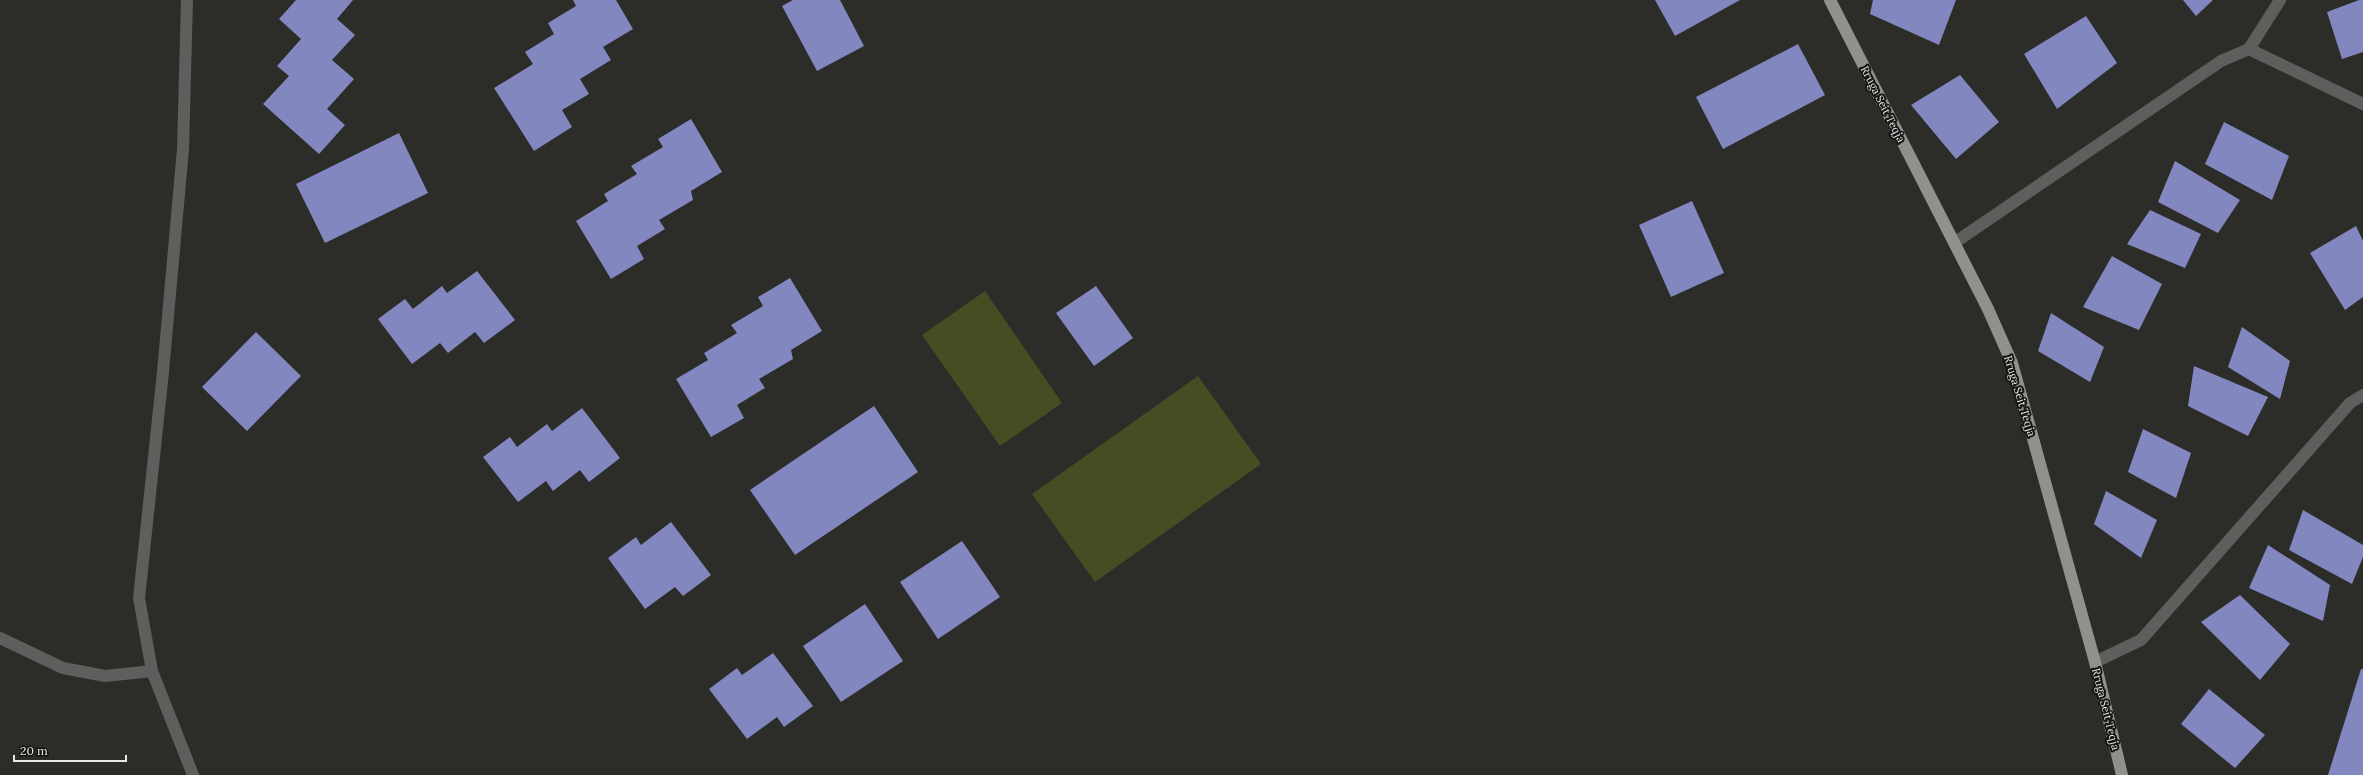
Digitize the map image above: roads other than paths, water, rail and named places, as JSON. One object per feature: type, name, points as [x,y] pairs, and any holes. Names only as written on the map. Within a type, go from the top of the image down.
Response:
[{"type":"main road","name":"Rruga Seit Teqja","points":[[1830,0],[1988,310],[2012,363],[2095,662],[2122,775]]},
{"type":"street","points":[[188,0],[183,149],[163,372],[139,598],[152,671],[193,775]]},
{"type":"street","points":[[1954,243],[2220,61],[2249,48],[2280,0]]},
{"type":"street","points":[[2249,48],[2363,104]]},
{"type":"street","points":[[2095,662],[2141,640],[2350,403],[2363,395]]},
{"type":"street","points":[[0,638],[63,668],[105,676],[152,671]]}]
